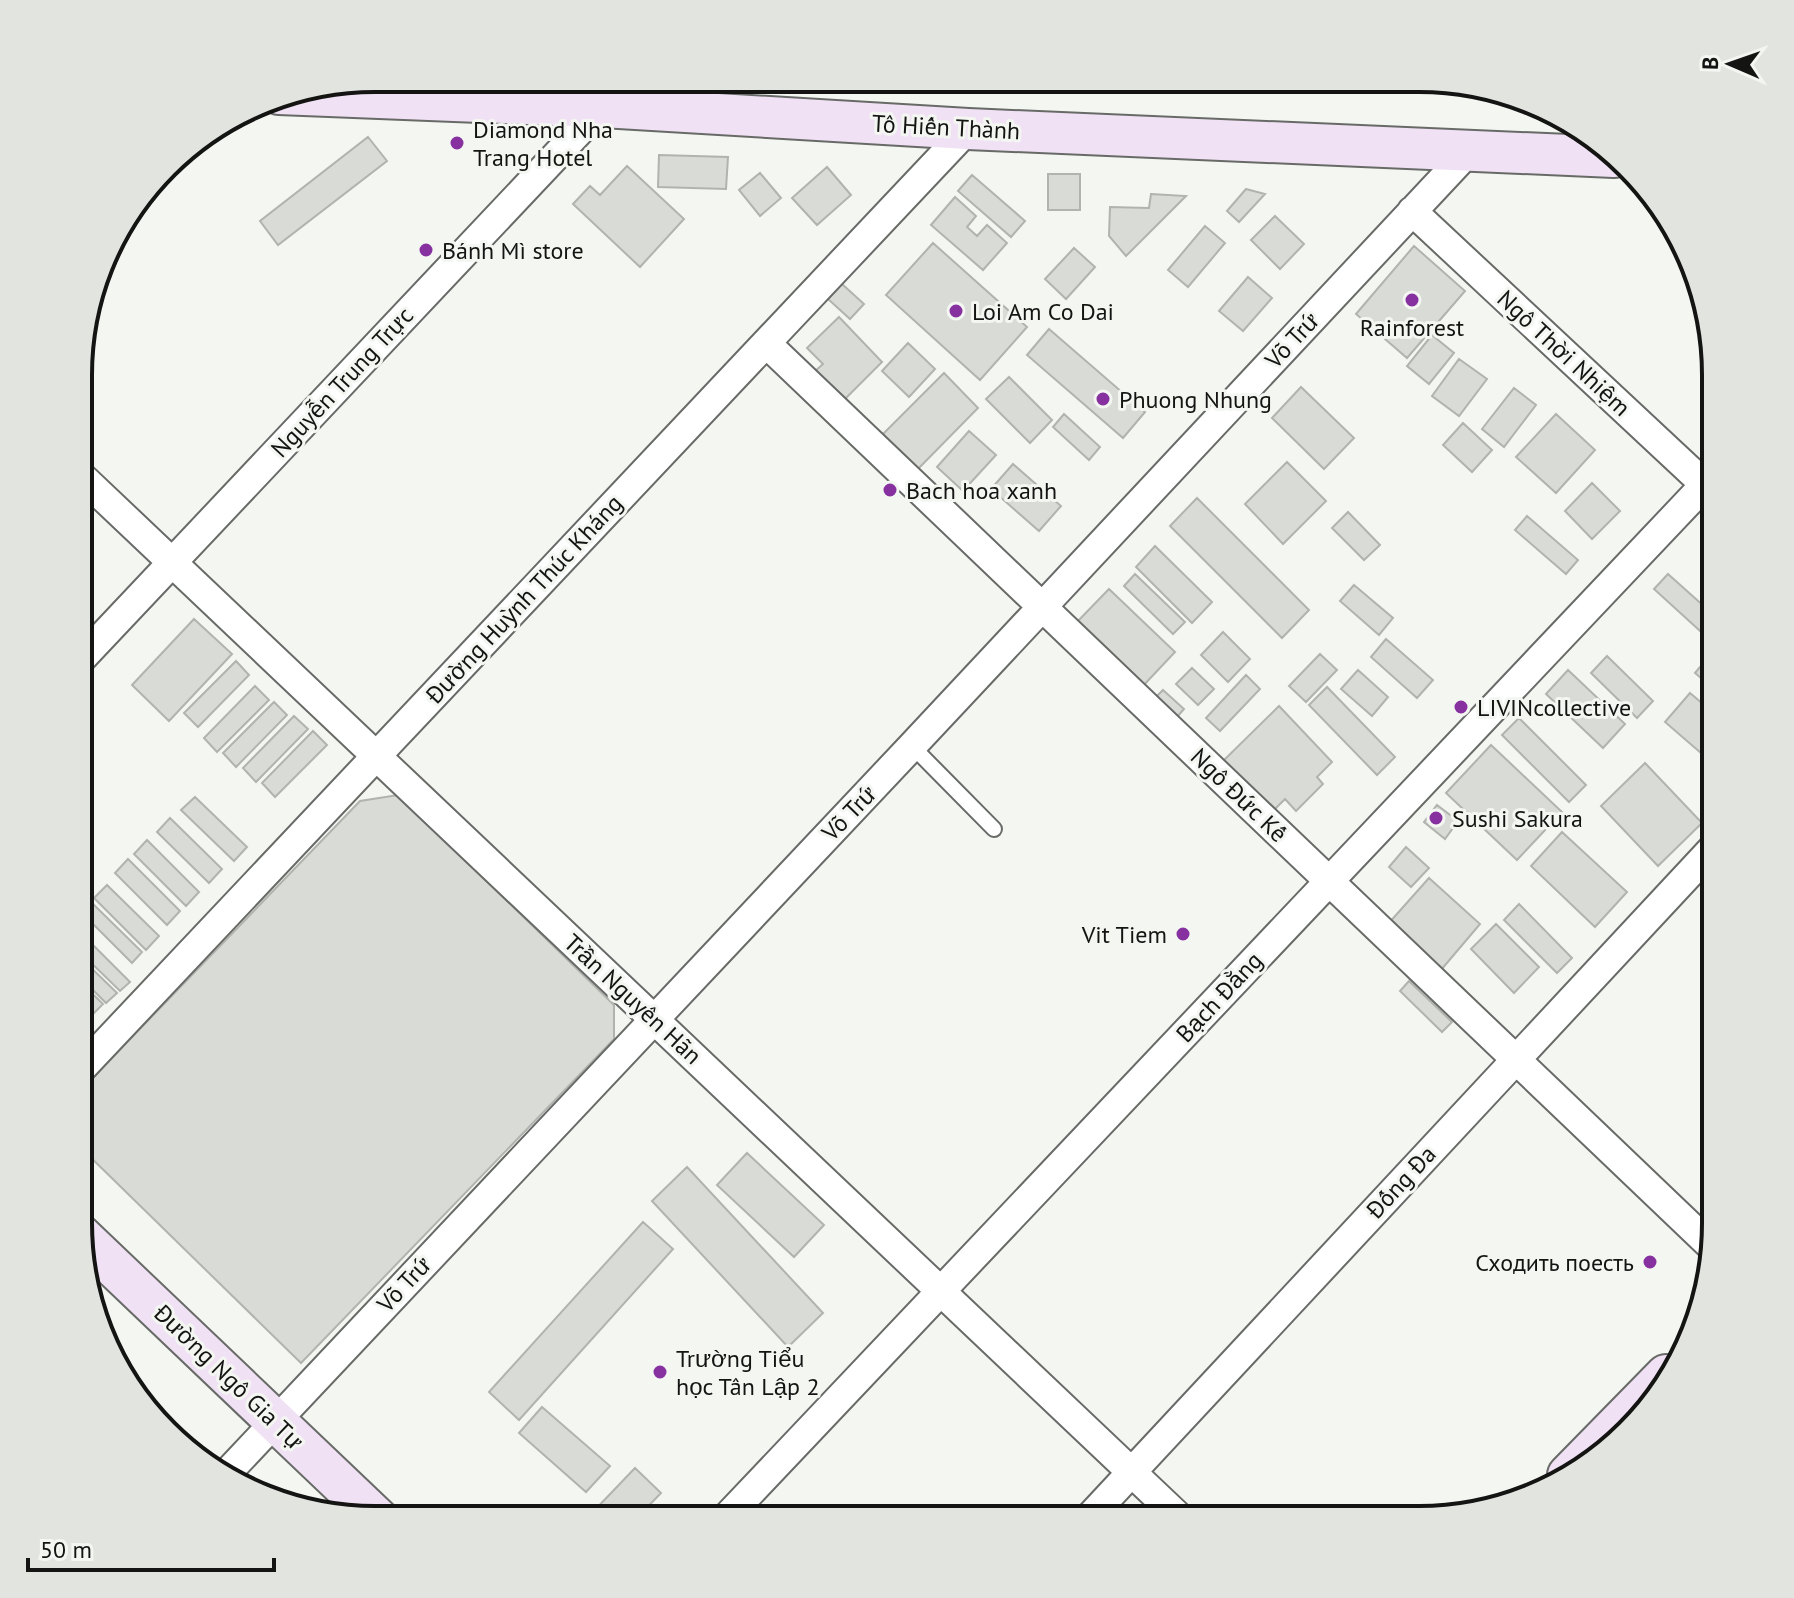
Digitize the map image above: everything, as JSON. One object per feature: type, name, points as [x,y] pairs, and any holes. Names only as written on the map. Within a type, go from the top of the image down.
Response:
[{"type":"street","name":"Tô Hiến Thành","points":[[341,94],[602,93],[968,129],[1599,156]]},
{"type":"street","name":"Nguyễn Trung Trực","points":[[92,647],[602,93]]},
{"type":"street","name":"Đường Huỳnh Thúc Kháng","points":[[93,1056],[968,129]]},
{"type":"street","name":"Võ Trứ","points":[[232,1467],[1469,151]]},
{"type":"street","name":"Ngô Thời Nhiệm","points":[[1412,211],[1701,474]]},
{"type":"street","name":"Ngô Đức Kế","points":[[766,343],[1701,1237]]},
{"type":"street","name":"Trần Nguyên Hãn","points":[[92,487],[1167,1505]]},
{"type":"street","name":"Bạch Đằng","points":[[738,1506],[1329,881],[1701,495]]},
{"type":"street","name":"Đống Đa","points":[[1100,1505],[1702,860]]},
{"type":"street","name":"Đường Ngô Gia Tự","points":[[93,1248],[364,1505]]},
{"type":"street","points":[[1617,1425],[1633,1408]]},
{"type":"lane","points":[[912,746],[994,829]]},
{"type":"building","points":[[368,137],[387,161],[278,245],[260,221]]},
{"type":"building","points":[[659,155],[728,157],[726,189],[658,187]]},
{"type":"building","points":[[627,166],[684,219],[640,267],[573,204],[590,186],[600,195]]},
{"type":"building","points":[[827,167],[851,195],[817,225],[792,198]]},
{"type":"building","points":[[760,173],[781,198],[760,216],[739,190]]},
{"type":"building","points":[[1048,174],[1080,174],[1080,210],[1048,210]]},
{"type":"building","points":[[972,175],[1025,221],[1011,237],[958,191]]},
{"type":"building","points":[[1246,189],[1265,194],[1239,222],[1227,211]]},
{"type":"building","points":[[1151,194],[1186,196],[1126,256],[1109,236],[1110,207],[1149,208]]},
{"type":"building","points":[[955,197],[976,216],[967,227],[977,236],[987,225],[1007,243],[983,270],[931,225]]},
{"type":"building","points":[[1275,216],[1304,244],[1280,269],[1251,240]]},
{"type":"building","points":[[1205,226],[1225,243],[1188,287],[1168,270]]},
{"type":"building","name":"Loi Am Co Dai","points":[[933,243],[1027,327],[980,380],[886,295]]},
{"type":"building","points":[[1414,246],[1465,291],[1407,358],[1356,314]]},
{"type":"building","points":[[1074,248],[1095,267],[1066,299],[1045,279]]},
{"type":"building","points":[[1248,277],[1272,298],[1243,331],[1219,311]]},
{"type":"building","points":[[842,284],[864,304],[850,319],[828,299]]},
{"type":"building","points":[[839,317],[882,362],[842,402],[814,372],[823,364],[807,348]]},
{"type":"building","points":[[1049,329],[1145,412],[1123,438],[1027,355]]},
{"type":"building","points":[[1432,335],[1454,353],[1429,384],[1407,366]]},
{"type":"building","points":[[908,343],[935,369],[909,397],[882,371]]},
{"type":"building","points":[[1459,359],[1487,379],[1459,416],[1432,396]]},
{"type":"building","points":[[944,373],[978,408],[913,474],[878,439]]},
{"type":"building","points":[[1009,377],[1052,420],[1030,443],[986,399]]},
{"type":"building","points":[[1301,387],[1354,438],[1324,469],[1272,418]]},
{"type":"building","points":[[1514,388],[1536,405],[1504,447],[1482,429]]},
{"type":"building","points":[[1064,414],[1100,447],[1089,460],[1053,427]]},
{"type":"building","points":[[1556,414],[1595,450],[1556,493],[1516,457]]},
{"type":"building","points":[[1463,423],[1492,450],[1472,472],[1443,445]]},
{"type":"building","points":[[969,431],[996,455],[963,491],[937,467]]},
{"type":"building","points":[[1287,462],[1326,501],[1283,544],[1245,504]]},
{"type":"building","points":[[1013,464],[1061,506],[1039,531],[991,489]]},
{"type":"building","points":[[1592,483],[1620,511],[1592,539],[1565,511]]},
{"type":"building","points":[[1197,498],[1309,610],[1282,638],[1170,526]]},
{"type":"building","points":[[1348,512],[1380,545],[1364,560],[1332,528]]},
{"type":"building","points":[[1527,516],[1578,560],[1566,574],[1515,530]]},
{"type":"building","points":[[1155,546],[1212,602],[1192,623],[1136,567]]},
{"type":"building","points":[[1135,574],[1185,622],[1173,634],[1124,586]]},
{"type":"building","points":[[1668,574],[1701,604],[1701,632],[1654,589]]},
{"type":"building","points":[[1354,585],[1393,618],[1379,635],[1340,601]]},
{"type":"building","points":[[1109,589],[1175,652],[1141,688],[1075,624]]},
{"type":"building","points":[[194,619],[232,654],[169,721],[132,685]]},
{"type":"building","points":[[1223,632],[1250,659],[1228,682],[1201,655]]},
{"type":"building","points":[[1386,639],[1433,680],[1417,698],[1371,657]]},
{"type":"building","points":[[1320,654],[1337,670],[1306,702],[1289,686]]},
{"type":"building","points":[[1607,656],[1653,701],[1637,718],[1591,673]]},
{"type":"building","points":[[236,661],[249,675],[198,727],[184,713]]},
{"type":"building","points":[[1701,665],[1701,678],[1695,673]]},
{"type":"building","points":[[1192,668],[1214,689],[1198,705],[1176,684]]},
{"type":"building","points":[[1358,670],[1388,697],[1372,716],[1341,689]]},
{"type":"building","points":[[1568,670],[1625,724],[1603,748],[1546,694]]},
{"type":"building","points":[[1246,675],[1260,689],[1220,731],[1206,718]]},
{"type":"building","points":[[255,686],[269,700],[217,752],[204,738]]},
{"type":"building","points":[[1327,687],[1395,757],[1377,775],[1309,705]]},
{"type":"building","points":[[1163,690],[1184,709],[1169,726],[1147,706]]},
{"type":"building","points":[[1690,693],[1701,703],[1701,753],[1665,722]]},
{"type":"building","points":[[274,702],[287,715],[236,767],[223,753]]},
{"type":"building","points":[[1279,706],[1332,762],[1317,777],[1323,784],[1296,811],[1285,799],[1274,810],[1259,795],[1253,801],[1223,761]]},
{"type":"building","points":[[294,716],[308,729],[256,782],[243,768]]},
{"type":"building","points":[[1519,718],[1586,785],[1569,802],[1502,735]]},
{"type":"building","points":[[313,731],[327,745],[275,797],[262,783]]},
{"type":"building","points":[[1491,745],[1562,812],[1517,860],[1446,793]]},
{"type":"building","points":[[1645,763],[1702,823],[1658,866],[1601,806]]},
{"type":"building","points":[[398,795],[614,1005],[614,1039],[301,1363],[93,1160],[93,1078],[360,801]]},
{"type":"building","points":[[195,797],[247,847],[234,861],[181,810]]},
{"type":"building","points":[[1437,805],[1458,821],[1445,839],[1424,822]]},
{"type":"building","points":[[170,818],[222,869],[209,883],[157,832]]},
{"type":"building","points":[[1562,832],[1627,892],[1595,927],[1531,866]]},
{"type":"building","points":[[147,840],[199,892],[186,906],[134,854]]},
{"type":"building","points":[[1406,847],[1429,868],[1411,887],[1389,867]]},
{"type":"building","points":[[128,859],[180,911],[167,925],[115,873]]},
{"type":"building","points":[[1429,878],[1480,924],[1441,970],[1388,924]]},
{"type":"building","points":[[107,885],[159,936],[146,950],[94,898]]},
{"type":"building","points":[[93,904],[142,952],[132,963],[93,924]]},
{"type":"building","points":[[1519,904],[1572,958],[1557,973],[1504,920]]},
{"type":"building","points":[[1496,924],[1539,967],[1514,993],[1471,949]]},
{"type":"building","points":[[93,945],[130,982],[120,991],[93,964]]},
{"type":"building","points":[[93,969],[117,993],[106,1003],[93,990]]},
{"type":"building","points":[[1409,981],[1452,1022],[1442,1032],[1400,991]]},
{"type":"building","points":[[93,994],[103,1004],[93,1014]]},
{"type":"building","points":[[747,1153],[824,1225],[794,1257],[717,1185]]},
{"type":"building","points":[[687,1167],[823,1313],[788,1347],[652,1201]]},
{"type":"building","points":[[643,1222],[673,1249],[519,1420],[489,1392]]},
{"type":"building","points":[[542,1407],[610,1466],[586,1492],[519,1433]]},
{"type":"building","points":[[635,1468],[661,1493],[649,1506],[599,1506]]},
{"type":"place","name":"Diamond Nha Trang Hotel","points":[[457,143]]},
{"type":"place","name":"Bánh Mì store","points":[[426,250]]},
{"type":"place","name":"Rainforest","points":[[1412,300]]},
{"type":"place","name":"Loi Am Co Dai","points":[[956,311]]},
{"type":"place","name":"Phuong Nhung","points":[[1103,399]]},
{"type":"place","name":"Bach hoa xanh","points":[[890,490]]},
{"type":"place","name":"LIVINcollective","points":[[1461,707]]},
{"type":"place","name":"Sushi Sakura","points":[[1436,818]]},
{"type":"place","name":"Vit Tiem","points":[[1183,934]]},
{"type":"place","name":"Сходить поесть","points":[[1650,1262]]},
{"type":"place","name":"Trường Tiểu học Tân Lập 2","points":[[660,1372]]}]
